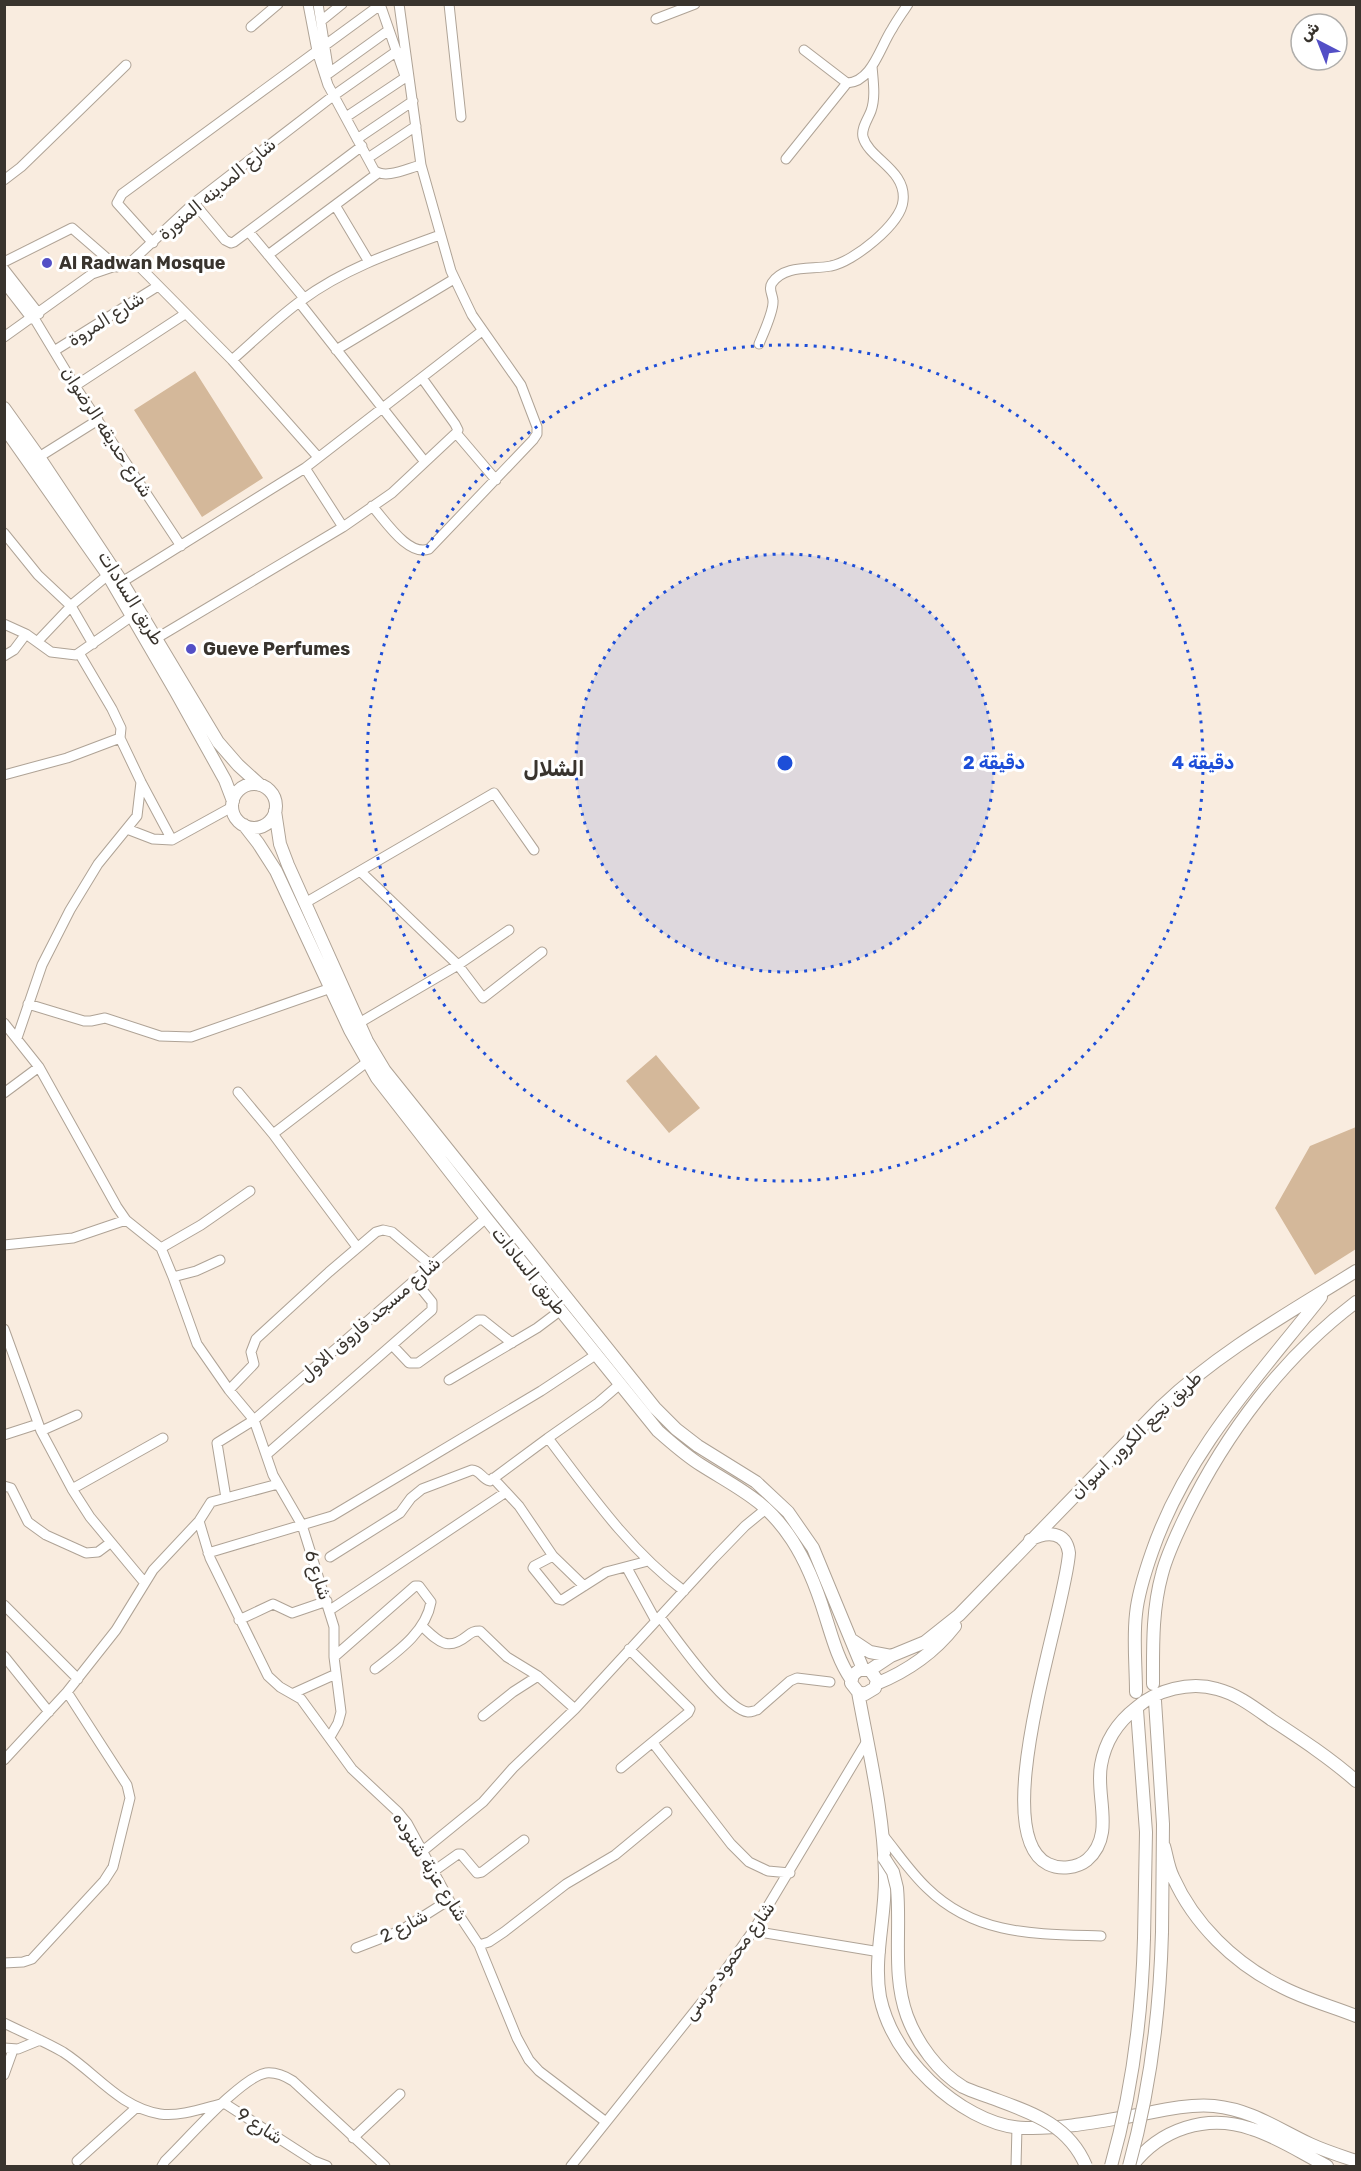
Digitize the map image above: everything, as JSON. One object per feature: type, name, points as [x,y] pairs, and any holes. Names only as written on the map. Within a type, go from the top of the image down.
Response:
[{"type":"main road","name":"طريق السادات","points":[[4,408],[122,582],[218,742],[260,785]]},
{"type":"main road","name":"طريق السادات","points":[[4,428],[108,575],[221,774],[232,804]]},
{"type":"main road","points":[[260,785],[273,795],[275,811],[270,821],[260,827],[243,825],[235,818],[232,804],[238,791],[243,787],[260,785]]},
{"type":"main road","name":"طريق السادات","points":[[275,811],[284,855],[359,1023],[376,1057],[394,1085],[665,1419],[687,1438],[756,1482],[789,1512],[813,1548],[866,1669]]},
{"type":"main road","name":"طريق السادات","points":[[243,825],[276,871],[367,1062],[388,1093],[658,1431],[701,1465],[743,1489],[767,1508],[780,1523],[801,1556],[817,1593],[838,1655],[852,1679]]},
{"type":"main road","name":"طريق نجع الكرور, اسوان","points":[[866,1669],[925,1642],[967,1607],[1030,1540],[1193,1377],[1245,1339],[1356,1270]]},
{"type":"main road","points":[[1136,1692],[1136,1613],[1144,1575],[1158,1533],[1182,1484],[1216,1428],[1327,1289]]},
{"type":"main road","points":[[1153,1684],[1153,1614],[1162,1573],[1175,1537],[1199,1488],[1232,1435],[1263,1392],[1296,1356],[1355,1303]]},
{"type":"main road","points":[[1030,1540],[1045,1533],[1054,1533],[1065,1541],[1069,1553],[1028,1749],[1024,1787],[1030,1845],[1037,1856],[1060,1867],[1073,1867],[1085,1862],[1094,1853],[1104,1825],[1100,1767],[1106,1748],[1120,1723],[1141,1703],[1177,1688],[1206,1687],[1228,1693],[1312,1746],[1356,1781]]},
{"type":"main road","name":"طريق نجع الكرور, اسوان","points":[[876,1684],[904,1671],[929,1654],[946,1637],[967,1607]]},
{"type":"main road","points":[[852,1640],[870,1653],[891,1656]]},
{"type":"main road","points":[[858,1692],[869,1693],[876,1684],[876,1676],[866,1669],[855,1672],[852,1686],[858,1692],[879,1802],[882,1834],[885,1877],[878,1984],[882,2007],[897,2041],[913,2064],[935,2086],[959,2104],[996,2122],[1025,2128],[1095,2123],[1174,2108],[1212,2106],[1236,2110],[1259,2117],[1316,2146],[1356,2161]]},
{"type":"main road","points":[[1131,2166],[1146,2091],[1161,1983],[1164,1846],[1155,1701]]},
{"type":"main road","points":[[1111,2166],[1134,2054],[1143,1983],[1146,1832],[1137,1710]]},
{"type":"main road","points":[[1164,1846],[1172,1875],[1182,1895],[1204,1926],[1225,1948],[1248,1967],[1280,1986],[1356,2016]]},
{"type":"main road","points":[[884,1858],[893,1872],[897,1888],[899,1978],[902,1997],[912,2027],[925,2050],[943,2070],[964,2087],[1048,2121],[1072,2143],[1086,2166]]},
{"type":"main road","points":[[1131,2166],[1147,2149],[1164,2136],[1195,2124],[1217,2122],[1240,2125],[1262,2132],[1327,2166]]},
{"type":"street","points":[[251,27],[278,4]]},
{"type":"street","points":[[308,4],[333,96],[378,173],[386,175],[422,165]]},
{"type":"street","points":[[318,4],[321,21],[320,49]]},
{"type":"street","points":[[321,21],[342,4]]},
{"type":"street","points":[[372,506],[405,543],[416,550],[429,549],[537,434],[537,427],[521,386],[482,331],[454,279],[422,165],[399,4]]},
{"type":"street","points":[[449,4],[461,117]]},
{"type":"street","points":[[656,20],[682,7],[695,4]]},
{"type":"street","points":[[786,159],[847,83],[860,79],[872,66],[908,4]]},
{"type":"street","points":[[153,243],[117,203],[122,194],[380,5],[412,97]]},
{"type":"street","points":[[327,74],[389,30]]},
{"type":"street","points":[[804,50],[847,83]]},
{"type":"street","name":"شارع المدينه المنورة","points":[[4,337],[92,274],[133,260],[194,203],[333,96],[397,51]]},
{"type":"street","points":[[4,180],[21,167],[126,64]]},
{"type":"street","points":[[759,344],[773,303],[770,289],[772,283],[796,269],[833,266],[841,263],[885,232],[900,212],[903,201],[901,183],[864,138],[864,129],[873,103],[872,66]]},
{"type":"street","points":[[346,117],[406,77]]},
{"type":"street","points":[[194,203],[228,242],[234,242],[359,143],[412,97]]},
{"type":"street","points":[[368,158],[416,126]]},
{"type":"street","points":[[268,255],[378,173]]},
{"type":"street","points":[[335,205],[369,262]]},
{"type":"street","points":[[4,262],[72,228],[117,267]]},
{"type":"street","points":[[249,232],[336,350],[425,462]]},
{"type":"street","points":[[231,360],[301,300],[323,286],[369,262],[441,235]]},
{"type":"street","points":[[133,260],[231,360],[318,457]]},
{"type":"street","points":[[4,269],[35,317]]},
{"type":"street","points":[[336,350],[454,279]]},
{"type":"street","points":[[4,283],[35,317]]},
{"type":"street","name":"شارع المروة","points":[[54,351],[158,286]]},
{"type":"street","points":[[75,386],[185,314]]},
{"type":"street","name":"شارع حديقه الرضوان","points":[[35,317],[75,386],[181,546]]},
{"type":"street","points":[[122,582],[305,468],[482,331]]},
{"type":"street","points":[[157,638],[343,527],[392,493],[456,433],[458,430],[455,424],[422,378]]},
{"type":"street","points":[[39,457],[98,420]]},
{"type":"street","points":[[456,433],[496,480]]},
{"type":"street","points":[[305,468],[343,527]]},
{"type":"street","points":[[4,533],[38,575],[71,606],[93,644]]},
{"type":"street","points":[[37,642],[71,606],[108,575]]},
{"type":"street","points":[[4,624],[26,634],[57,654],[76,655],[132,616]]},
{"type":"street","points":[[4,656],[14,650],[26,634]]},
{"type":"street","points":[[79,653],[112,708],[121,728],[120,738],[172,840]]},
{"type":"street","points":[[4,775],[67,758],[120,738]]},
{"type":"street","points":[[16,1038],[42,965],[84,886],[98,864],[137,816],[141,782]]},
{"type":"street","points":[[305,903],[494,794],[534,850]]},
{"type":"street","points":[[127,829],[153,840],[172,840],[232,804]]},
{"type":"street","points":[[360,872],[458,965],[483,998],[542,952]]},
{"type":"street","points":[[359,1023],[458,965],[509,930]]},
{"type":"street","points":[[28,1004],[84,1021],[105,1018],[116,1020],[160,1036],[191,1036],[331,988]]},
{"type":"street","points":[[4,1023],[39,1067],[126,1220],[161,1248],[201,1225],[250,1191]]},
{"type":"street","points":[[273,1134],[367,1062]]},
{"type":"street","points":[[4,1093],[39,1067]]},
{"type":"street","points":[[238,1092],[273,1134],[357,1248]]},
{"type":"street","name":"شارع مسجد فاروق الاول","points":[[226,1498],[216,1445],[219,1440],[254,1420],[486,1218]]},
{"type":"street","points":[[4,1245],[73,1238],[126,1220]]},
{"type":"street","points":[[230,1390],[254,1364],[251,1352],[256,1339],[376,1232],[388,1230],[432,1266]]},
{"type":"street","name":"شارع 6","points":[[161,1248],[197,1344],[254,1420],[278,1484],[302,1525],[335,1634],[334,1657],[340,1716],[330,1737]]},
{"type":"street","points":[[173,1277],[196,1271],[220,1260]]},
{"type":"street","points":[[266,1455],[432,1310],[432,1302],[415,1281]]},
{"type":"street","points":[[449,1380],[512,1343],[561,1310]]},
{"type":"street","points":[[392,1345],[409,1363],[418,1363],[478,1320],[483,1320],[512,1343]]},
{"type":"street","points":[[4,1329],[40,1428],[72,1489],[110,1543],[144,1582]]},
{"type":"street","points":[[208,1553],[332,1515],[532,1396],[597,1354]]},
{"type":"street","points":[[330,1557],[400,1513],[411,1498],[422,1489],[472,1470],[488,1481],[598,1403],[620,1384]]},
{"type":"street","points":[[4,1435],[40,1428],[77,1415]]},
{"type":"street","points":[[72,1489],[163,1438]]},
{"type":"street","points":[[548,1438],[621,1531],[648,1561],[684,1591]]},
{"type":"street","points":[[493,1478],[519,1506],[553,1556],[584,1586]]},
{"type":"street","points":[[4,1760],[78,1679],[116,1630],[153,1569],[200,1521],[211,1502],[278,1484]]},
{"type":"street","points":[[4,1486],[11,1488],[28,1522],[46,1535],[86,1554],[98,1552],[110,1543]]},
{"type":"street","points":[[239,1620],[273,1604],[292,1613],[328,1606],[506,1492]]},
{"type":"street","points":[[424,1850],[483,1802],[513,1768],[575,1709],[746,1526],[767,1508]]},
{"type":"street","name":"شارع عزبة شنوده","points":[[200,1521],[208,1553],[268,1676],[280,1687],[302,1699],[357,1775],[403,1817],[424,1850],[449,1900],[479,1945],[517,2038],[529,2060],[539,2071],[606,2122]]},
{"type":"street","points":[[553,1556],[533,1568],[558,1599],[566,1599],[606,1572],[648,1561]]},
{"type":"street","points":[[627,1568],[658,1619],[691,1660],[712,1683],[743,1710],[750,1713],[757,1710],[790,1681],[797,1678],[830,1682]]},
{"type":"street","points":[[334,1657],[416,1585],[419,1586],[431,1602],[422,1626],[405,1644],[375,1669]]},
{"type":"street","points":[[4,1605],[78,1679]]},
{"type":"street","points":[[422,1626],[434,1638],[450,1645],[456,1644],[471,1632],[480,1631],[507,1657],[538,1676],[575,1709]]},
{"type":"street","points":[[621,1768],[690,1709],[629,1649]]},
{"type":"street","points":[[4,1656],[49,1712]]},
{"type":"street","points":[[294,1693],[336,1674]]},
{"type":"street","points":[[483,1716],[505,1697],[538,1676]]},
{"type":"street","points":[[4,1963],[32,1959],[104,1881],[113,1867],[130,1798],[127,1785],[67,1692]]},
{"type":"street","name":"شارع محمود مرسى","points":[[571,2166],[710,1992],[753,1931],[790,1873],[867,1741]]},
{"type":"street","points":[[652,1743],[731,1844],[749,1862],[768,1871],[790,1873]]},
{"type":"street","points":[[479,1945],[489,1942],[566,1884],[615,1855],[667,1812]]},
{"type":"street","points":[[882,1834],[925,1886],[946,1904],[969,1917],[995,1927],[1022,1933],[1101,1936]]},
{"type":"street","points":[[434,1871],[461,1854],[473,1870],[477,1873],[482,1872],[524,1840]]},
{"type":"street","name":"شارع 2","points":[[356,1948],[400,1931],[449,1900]]},
{"type":"street","points":[[753,1931],[880,1952]]},
{"type":"street","points":[[4,2023],[40,2040],[76,2062],[119,2098],[137,2107],[160,2114],[175,2114],[224,2103]]},
{"type":"street","points":[[4,2075],[9,2049],[40,2040]]},
{"type":"street","points":[[162,2166],[224,2103],[258,2076],[276,2074],[293,2081],[385,2166]]},
{"type":"street","points":[[353,2138],[400,2094]]},
{"type":"street","name":"شارع 9","points":[[224,2103],[311,2164],[327,2166]]},
{"type":"street","points":[[77,2161],[137,2107]]},
{"type":"street","points":[[1016,2166],[1017,2127]]},
{"type":"shaded area","points":[[195,371],[263,478],[202,517],[134,410]]},
{"type":"shaded area","points":[[656,1055],[700,1108],[669,1133],[626,1081]]},
{"type":"shaded area","points":[[1356,1127],[1356,1249],[1315,1275],[1275,1208],[1310,1146]]},
{"type":"place","name":"Al Radwan Mosque","points":[[47,263]]},
{"type":"place","name":"Gueve Perfumes","points":[[191,649]]},
{"type":"district","name":"الشلال","points":[[554,769]]}]
